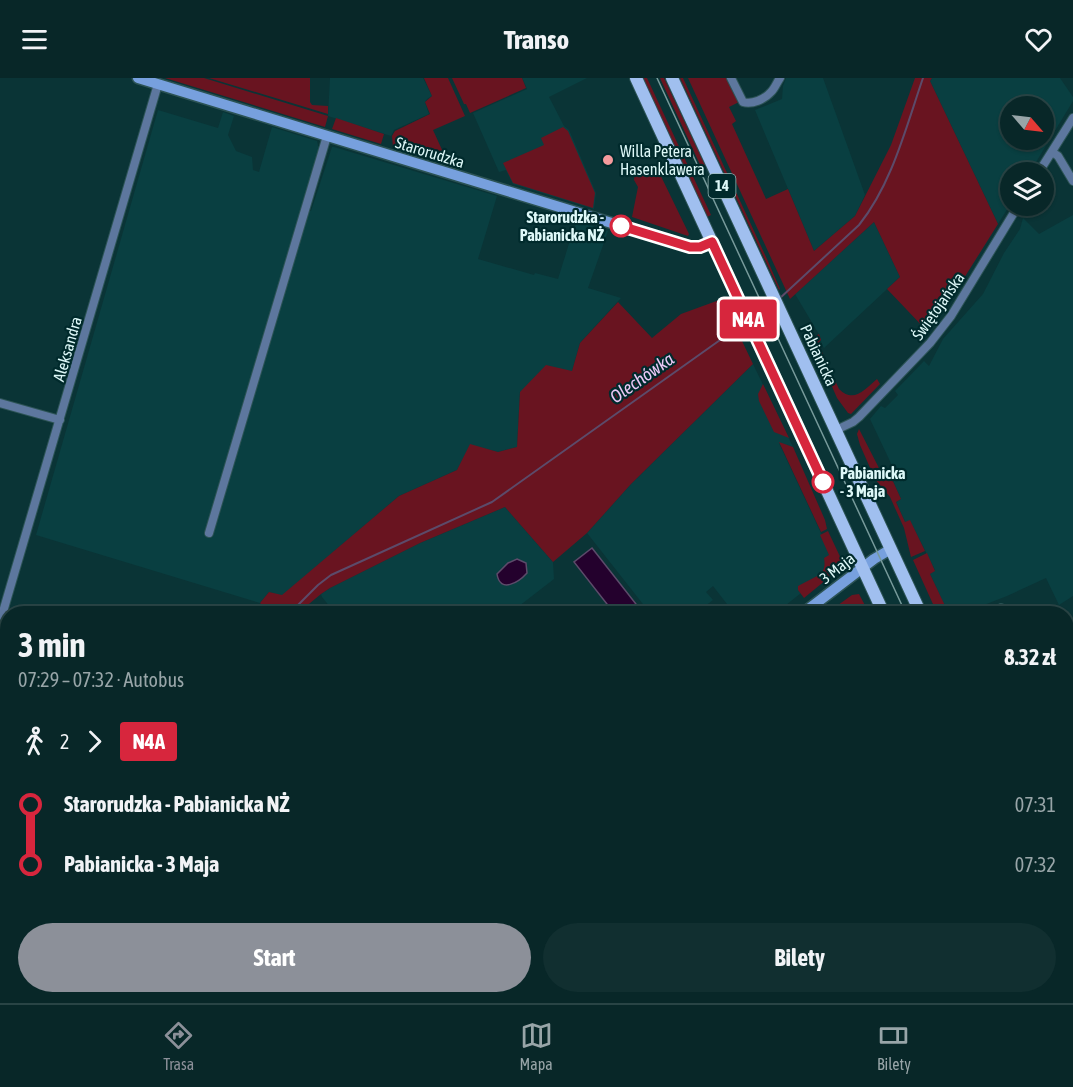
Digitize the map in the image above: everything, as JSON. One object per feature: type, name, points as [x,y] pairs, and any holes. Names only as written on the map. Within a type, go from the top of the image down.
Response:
[{"type":"main road","name":"14","points":[[636,78],[880,606]]},
{"type":"main road","name":"Pabianicka","points":[[672,78],[917,606]]},
{"type":"street","name":"Starorudzka","points":[[138,78],[690,247],[700,247],[712,242]]},
{"type":"street","points":[[731,78],[746,104],[767,96],[780,78]]},
{"type":"street","name":"Aleksandra","points":[[5,606],[158,84]]},
{"type":"street","points":[[1046,162],[1073,118]]},
{"type":"street","points":[[209,533],[327,136]]},
{"type":"street","points":[[1052,152],[1058,156],[1073,181]]},
{"type":"street","name":"Świętojańska","points":[[836,430],[856,420],[939,333],[1012,216]]},
{"type":"street","points":[[0,403],[60,420]]},
{"type":"street","name":"3 Maja","points":[[812,606],[862,567],[891,549]]},
{"type":"shaded area","points":[[165,78],[204,78],[328,116],[325,127]]},
{"type":"shaded area","points":[[209,78],[310,78],[310,102],[312,105],[328,106],[328,114]]},
{"type":"shaded area","points":[[330,78],[423,78],[432,96],[425,102],[429,114],[394,130],[391,136],[328,116]]},
{"type":"shaded area","points":[[424,78],[448,78],[465,116],[433,130],[448,163],[393,147],[392,136],[395,131],[430,114],[425,102],[432,96]]},
{"type":"shaded area","points":[[452,78],[522,78],[526,88],[470,113]]},
{"type":"shaded area","points":[[522,78],[587,78],[549,97],[564,126],[569,130],[596,193],[594,209],[513,184],[506,170],[499,172],[473,113],[527,89]]},
{"type":"shaded area","points":[[643,78],[647,78],[711,215],[707,217]]},
{"type":"shaded area","points":[[660,78],[664,78],[705,165],[702,169]]},
{"type":"shaded area","points":[[680,78],[683,78],[767,259],[779,290]]},
{"type":"shaded area","points":[[688,78],[727,78],[739,102],[729,107],[736,121],[732,124],[766,199],[788,189],[814,251],[855,216],[891,145],[915,78],[932,78],[930,81],[998,224],[944,310],[927,331],[887,289],[900,277],[874,222],[790,299]]},
{"type":"shaded area","points":[[786,78],[823,78],[865,195],[855,216],[814,251],[755,110],[782,99]]},
{"type":"shaded area","points":[[932,78],[1060,78],[1073,97],[1073,101],[1054,132],[1054,96],[1000,96],[1000,150],[1043,150],[1036,162],[1000,162],[1000,216],[1003,216],[998,224],[930,81]]},
{"type":"shaded area","points":[[158,110],[218,128],[223,112],[234,116],[228,135],[236,151],[252,157],[253,170],[259,172],[272,127],[317,141],[319,150],[301,207],[311,211],[332,147],[497,196],[478,259],[534,275],[535,273],[558,279],[576,221],[608,231],[588,288],[621,298],[580,343],[572,371],[520,392],[517,447],[498,452],[470,445],[457,470],[399,496],[282,596],[269,592],[260,603],[36,535]]},
{"type":"shaded area","points":[[336,118],[384,134],[381,144],[332,129]]},
{"type":"shaded area","points":[[563,127],[568,131],[595,193],[593,208],[513,183],[503,163],[544,145],[541,138]]},
{"type":"shaded area","points":[[641,166],[657,168],[688,236],[632,217],[638,187],[634,180],[635,168]]},
{"type":"shaded area","points":[[1073,215],[1073,596],[1059,605],[1046,578],[981,606],[945,606],[930,574],[935,570],[910,521],[905,522],[896,502],[901,499],[892,479],[897,476],[870,419],[881,406],[885,408],[898,395],[895,391],[924,361],[929,366],[943,339],[983,294],[1004,253],[1020,229],[1023,218],[1039,234]]},
{"type":"shaded area","points":[[874,222],[900,277],[824,348],[820,336],[795,294]]},
{"type":"shaded area","points":[[722,299],[753,364],[631,484],[587,533],[553,562],[505,507],[420,543],[330,588],[306,606],[263,606],[260,603],[269,592],[282,595],[399,496],[457,470],[470,444],[498,452],[517,447],[520,392],[546,365],[572,371],[580,343],[618,302],[652,338],[681,314]]},
{"type":"shaded area","points":[[819,334],[821,340],[818,343],[839,389],[844,393],[854,395],[864,391],[877,379],[880,384],[851,414],[837,398],[814,345],[813,338]]},
{"type":"shaded area","points":[[753,364],[793,447],[779,443],[836,565],[785,606],[729,606],[713,586],[706,592],[713,600],[705,606],[644,606],[587,533],[631,484]]},
{"type":"shaded area","points":[[763,384],[789,438],[774,432],[759,401],[758,394]]},
{"type":"shaded area","points":[[859,429],[880,470],[874,474],[877,480],[885,476],[892,479],[901,499],[896,502],[905,522],[910,520],[925,551],[911,557],[904,528],[890,497],[875,479],[860,445],[857,434]]},
{"type":"shaded area","points":[[779,442],[793,447],[827,529],[821,532]]},
{"type":"shaded area","points":[[505,507],[553,562],[554,579],[519,606],[329,606],[322,597],[321,594],[330,588],[420,543]]},
{"type":"shaded area","points":[[828,531],[843,566],[804,598],[798,586],[821,574],[824,558],[829,555],[820,535]]},
{"type":"shaded area","points":[[592,548],[638,606],[609,606],[574,562]]},
{"type":"shaded area","points":[[927,553],[935,571],[930,574],[945,606],[934,606],[913,560]]},
{"type":"shaded area","points":[[517,559],[526,563],[527,573],[515,583],[502,584],[497,574],[508,563]]},
{"type":"shaded area","points":[[859,594],[865,606],[837,606],[852,595]]},
{"type":"waterway","name":"Olechówka","points":[[779,299],[859,225],[871,209],[897,154],[923,78]]},
{"type":"waterway","name":"Olechówka","points":[[752,318],[772,305]]},
{"type":"waterway","name":"Olechówka","points":[[297,606],[331,575],[492,502],[744,323]]},
{"type":"tram line","points":[[657,78],[902,606]]},
{"type":"bus line","name":"N4A","points":[[621,226],[694,248],[712,242],[823,482]]},
{"type":"place","name":"Willa Petera Hasenklawera","points":[[608,160]]},
{"type":"place","name":"Starorudzka - Pabianicka NŻ","points":[[621,226]]},
{"type":"place","name":"Pabianicka - 3 Maja","points":[[823,482]]}]
